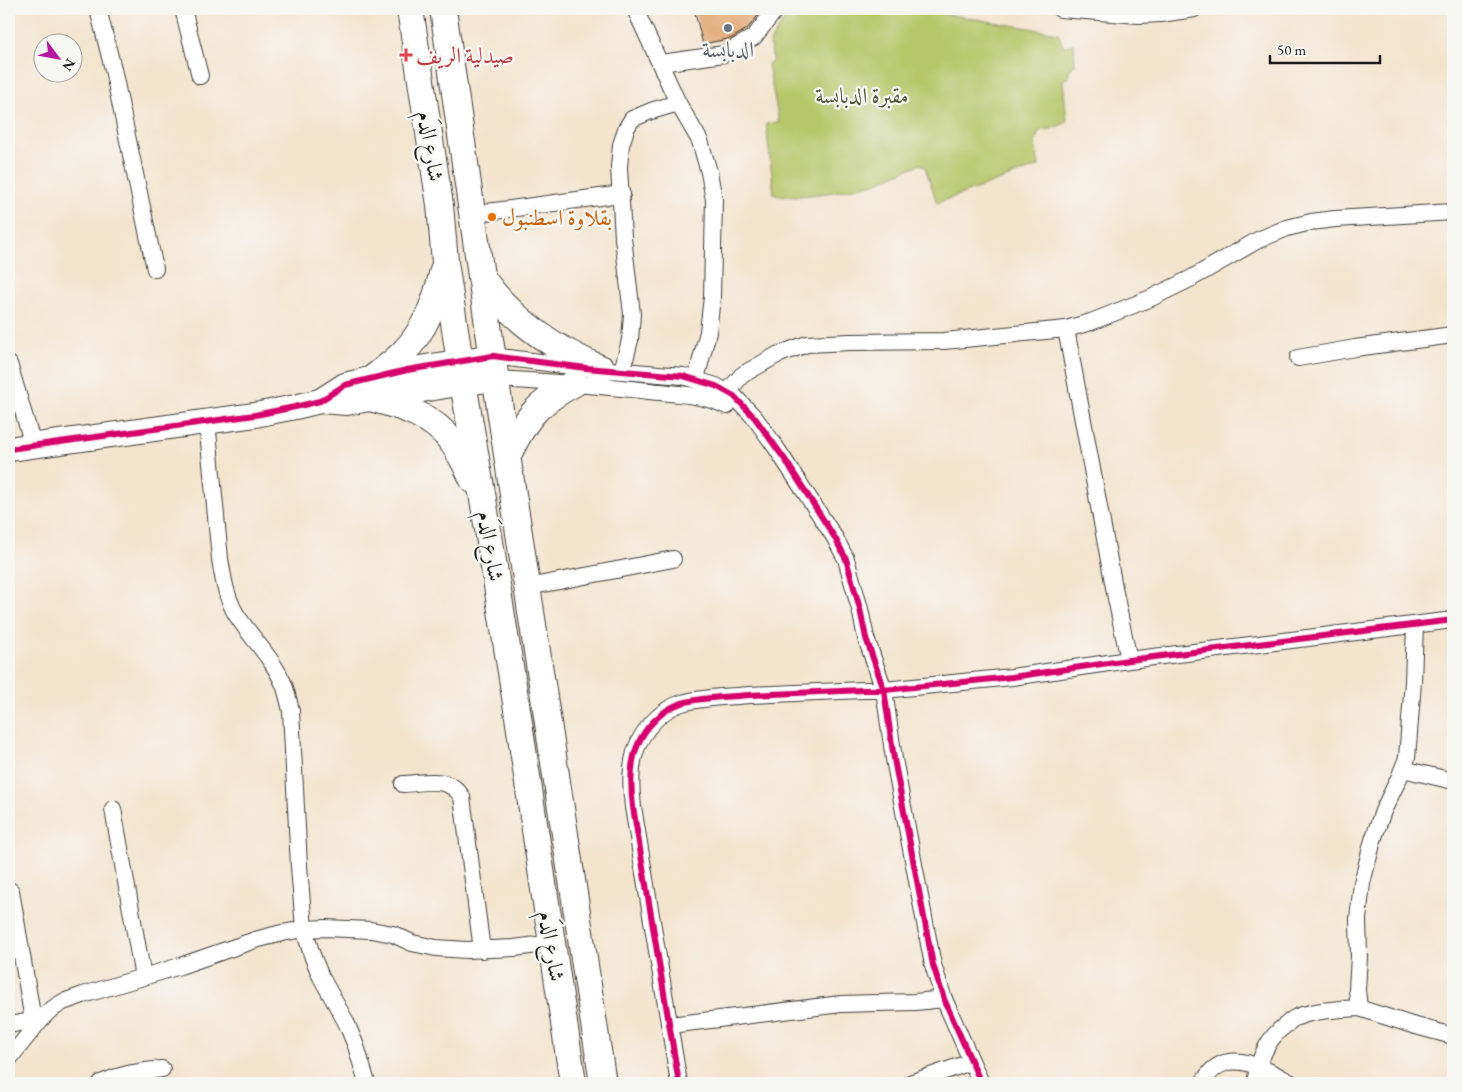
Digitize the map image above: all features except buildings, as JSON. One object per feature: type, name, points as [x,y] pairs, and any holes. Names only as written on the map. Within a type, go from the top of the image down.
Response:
[{"type":"main road","name":"شارع الدَم","points":[[410,9],[440,205],[445,262],[461,372],[518,712],[573,1083]]},
{"type":"main road","name":"شارع الدَم","points":[[443,9],[480,276],[603,1083]]},
{"type":"main road","points":[[445,262],[437,293],[425,324],[374,389],[440,429],[452,442],[483,499]]},
{"type":"main road","points":[[480,276],[511,312],[532,329],[581,360],[612,370]]},
{"type":"main road","points":[[508,455],[523,427],[536,409],[552,396],[576,383]]},
{"type":"street","points":[[98,9],[156,269]]},
{"type":"street","points":[[183,9],[200,76]]},
{"type":"street","points":[[635,9],[678,103],[700,141],[709,172],[714,209],[712,297],[708,332],[696,379]]},
{"type":"street","points":[[661,63],[724,54],[754,37],[776,9]]},
{"type":"street","points":[[1060,9],[1139,15],[1194,9]]},
{"type":"street","points":[[612,370],[630,340],[632,314],[619,167],[621,145],[626,129],[632,119],[678,103]]},
{"type":"street","points":[[472,214],[622,194]]},
{"type":"street","points":[[495,367],[576,383],[694,396],[723,396],[742,375],[777,355],[807,344],[944,341],[1066,329],[1091,322],[1151,298],[1190,279],[1258,240],[1287,228],[1335,219],[1453,212]]},
{"type":"street","points":[[1066,329],[1129,660]]},
{"type":"street","points":[[1298,358],[1453,334]]},
{"type":"street","points":[[9,364],[33,445]]},
{"type":"street","points":[[9,449],[272,412],[320,401],[347,403],[374,389],[495,367],[612,370],[676,375],[696,379],[723,396],[755,418],[817,508],[846,559],[866,638],[884,690],[894,759],[933,965],[944,999],[981,1083]]},
{"type":"street","points":[[207,421],[220,559],[225,587],[236,613],[278,672],[285,686],[291,711],[298,856],[304,929],[321,977],[346,1022],[356,1046],[367,1083]]},
{"type":"street","points":[[528,587],[673,558]]},
{"type":"street","points":[[679,1083],[631,793],[634,753],[643,734],[651,724],[670,708],[682,703],[717,698],[884,690],[1012,677],[1129,660],[1415,625],[1453,618]]},
{"type":"street","points":[[1359,1008],[1357,990],[1359,956],[1358,919],[1362,884],[1373,840],[1383,811],[1407,758],[1415,625]]},
{"type":"street","points":[[1403,769],[1453,781]]},
{"type":"street","points":[[403,784],[441,782],[457,789],[462,797],[482,950]]},
{"type":"street","points":[[112,809],[143,977]]},
{"type":"street","points":[[11,891],[37,1020]]},
{"type":"street","points":[[9,1059],[37,1020],[63,1002],[255,940],[304,929],[325,928],[385,932],[412,943],[436,948],[482,950],[552,943]]},
{"type":"street","points":[[670,1025],[833,1004],[916,1002],[944,999]]},
{"type":"street","points":[[1255,1083],[1258,1065],[1263,1052],[1277,1031],[1296,1017],[1328,1010],[1359,1008],[1453,1036]]},
{"type":"street","points":[[9,1025],[37,1020]]},
{"type":"street","points":[[910,1083],[971,1062]]},
{"type":"street","points":[[1203,1083],[1210,1072],[1217,1066],[1225,1063],[1241,1062],[1258,1065],[1291,1083]]},
{"type":"street","points":[[101,1083],[130,1073],[162,1069]]},
{"type":"green space","name":"مقبرة الدبابسة","points":[[791,9],[917,9],[1058,33],[1063,46],[1074,44],[1075,65],[1069,70],[1068,78],[1063,79],[1067,122],[1039,131],[1035,143],[1039,166],[937,203],[925,167],[920,164],[880,181],[852,189],[796,196],[774,194],[766,124],[779,122],[768,64],[773,61],[770,42]]},
{"type":"cycle path","points":[[9,449],[255,415],[320,401],[345,385],[407,370],[493,356],[586,368],[683,376],[716,386],[734,396],[755,418],[786,461],[835,538],[846,559],[866,638],[884,690],[1012,677],[1129,660],[1453,620]]},
{"type":"cycle path","points":[[679,1083],[633,807],[631,783],[633,760],[641,738],[647,728],[665,712],[678,704],[690,701],[750,695],[864,690],[884,690],[894,759],[933,965],[944,999],[981,1083]]},
{"type":"place","name":"الدبابسة","points":[[728,28]]},
{"type":"place","name":"صيدلية الريف","points":[[406,55]]},
{"type":"place","name":"بقلاوة اسطنبول","points":[[492,217]]}]
